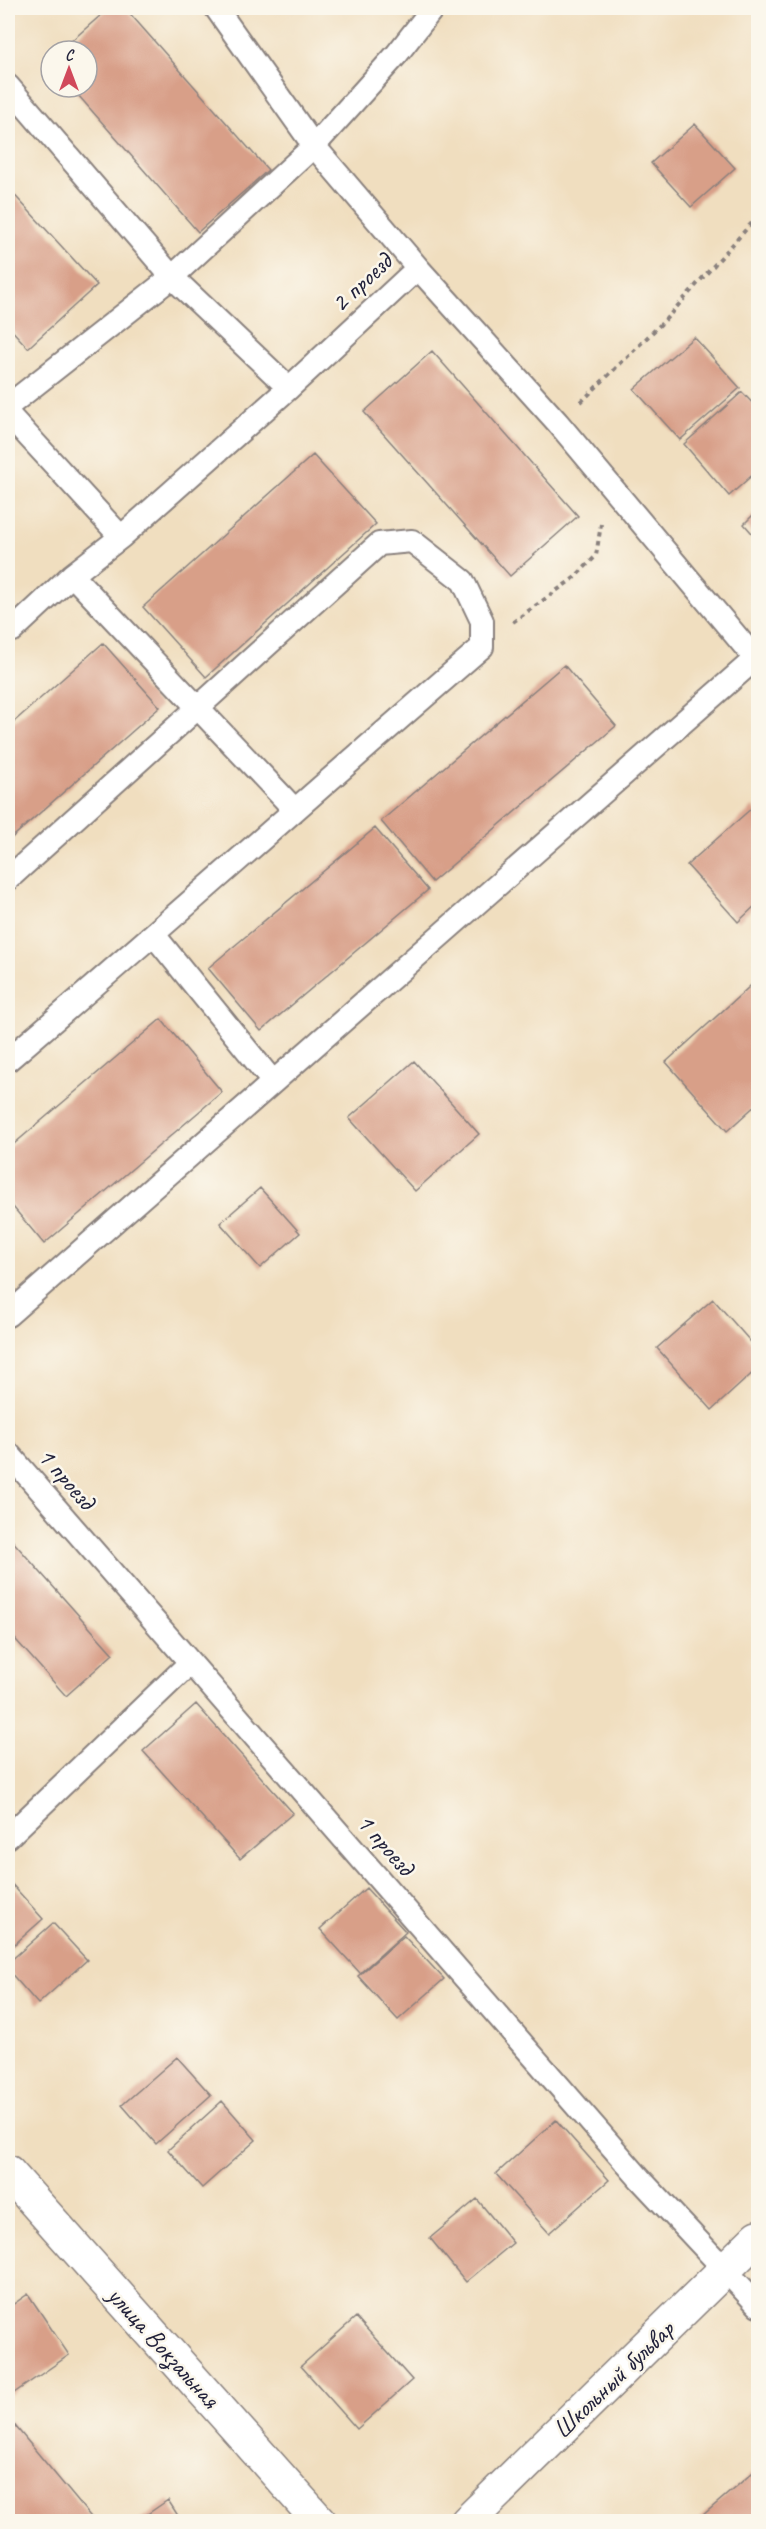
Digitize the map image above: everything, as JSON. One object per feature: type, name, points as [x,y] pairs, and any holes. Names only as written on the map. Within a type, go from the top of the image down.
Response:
[{"type":"street","name":"улица Вокзальная","points":[[8,2172],[320,2522]]},
{"type":"street","name":"Школьный бульвар","points":[[467,2522],[759,2236]]},
{"type":"lane","points":[[216,8],[314,146],[418,268]]},
{"type":"lane","points":[[8,406],[172,277],[314,146],[397,54],[433,8]]},
{"type":"lane","points":[[8,86],[172,277],[289,388]]},
{"type":"lane","name":"2 проезд","points":[[9,630],[72,575],[121,537],[289,388],[418,268],[558,423],[757,661]]},
{"type":"lane","points":[[8,414],[121,537]]},
{"type":"lane","points":[[8,879],[379,544],[412,541],[463,581],[482,621],[482,647],[8,1060]]},
{"type":"lane","points":[[72,575],[294,809]]},
{"type":"lane","points":[[8,1315],[757,661]]},
{"type":"lane","points":[[154,935],[273,1082]]},
{"type":"lane","name":"1 проезд","points":[[8,1453],[640,2179],[759,2305]]},
{"type":"lane","points":[[8,1837],[190,1663]]},
{"type":"path","points":[[558,423],[665,320],[759,216]]},
{"type":"path","points":[[482,647],[574,578],[596,556],[602,520],[601,474]]},
{"type":"building","points":[[109,8],[125,8],[268,170],[198,232],[82,99],[99,99],[99,39],[74,39]]},
{"type":"building","points":[[695,124],[735,168],[691,207],[651,163]]},
{"type":"building","points":[[8,188],[97,285],[28,348],[8,326]]},
{"type":"building","points":[[694,337],[740,388],[680,440],[634,389]]},
{"type":"building","points":[[432,351],[578,516],[510,576],[364,412]]},
{"type":"building","points":[[742,392],[758,409],[758,470],[729,496],[684,444]]},
{"type":"building","points":[[313,455],[376,524],[206,677],[143,607]]},
{"type":"building","points":[[758,510],[758,540],[744,524]]},
{"type":"building","points":[[103,643],[160,707],[8,841],[8,727]]},
{"type":"building","points":[[564,665],[616,726],[432,882],[381,821]]},
{"type":"building","points":[[753,807],[758,813],[758,903],[738,922],[687,865]]},
{"type":"building","points":[[375,828],[428,890],[261,1031],[208,968]]},
{"type":"building","points":[[758,979],[758,1103],[727,1131],[666,1062]]},
{"type":"building","points":[[161,1019],[222,1092],[44,1244],[8,1201],[8,1149]]},
{"type":"building","points":[[414,1061],[479,1134],[415,1191],[349,1118]]},
{"type":"building","points":[[260,1188],[300,1233],[260,1268],[220,1223]]},
{"type":"building","points":[[713,1299],[758,1350],[758,1368],[712,1410],[657,1348]]},
{"type":"building","points":[[9,1537],[113,1654],[66,1696],[8,1631]]},
{"type":"building","points":[[196,1704],[293,1813],[240,1859],[143,1751]]},
{"type":"building","points":[[9,1881],[43,1919],[8,1950],[8,1883]]},
{"type":"building","points":[[366,1888],[406,1932],[360,1973],[320,1929]]},
{"type":"building","points":[[53,1923],[87,1960],[38,2004],[8,1970],[8,1963]]},
{"type":"building","points":[[404,1936],[444,1979],[398,2020],[358,1976]]},
{"type":"building","points":[[177,2057],[211,2095],[156,2144],[122,2105]]},
{"type":"building","points":[[222,2101],[256,2140],[202,2188],[168,2150]]},
{"type":"building","points":[[556,2120],[609,2180],[549,2233],[496,2174]]},
{"type":"building","points":[[477,2199],[513,2243],[466,2282],[430,2238]]},
{"type":"building","points":[[28,2294],[69,2355],[11,2395],[8,2390],[8,2308]]},
{"type":"building","points":[[356,2317],[412,2380],[357,2429],[301,2366]]},
{"type":"building","points":[[11,2421],[95,2522],[8,2522],[8,2424]]},
{"type":"building","points":[[758,2468],[758,2522],[695,2522]]},
{"type":"building","points":[[168,2500],[182,2522],[136,2522]]}]
